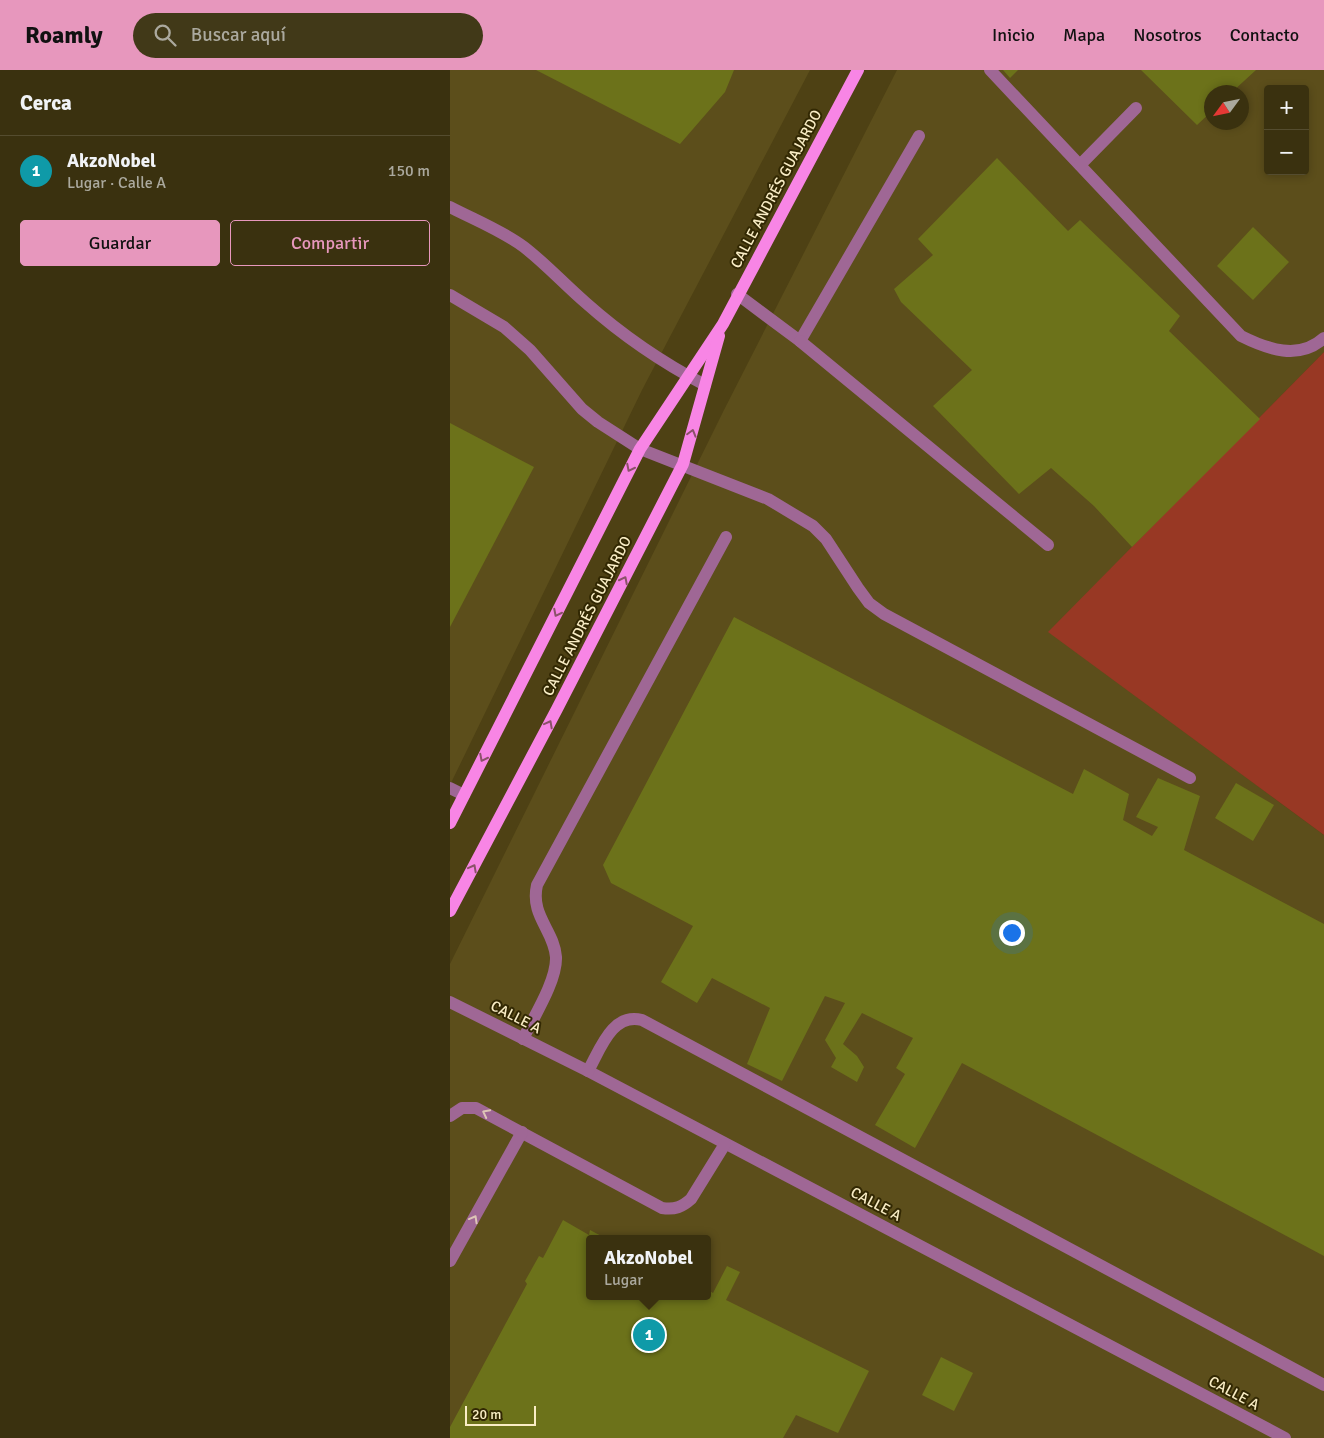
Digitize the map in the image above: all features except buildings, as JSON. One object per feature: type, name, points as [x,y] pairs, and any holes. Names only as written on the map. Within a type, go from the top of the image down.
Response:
[{"type":"main road","name":"CALLE ANDRÉS GUAJARDO","points":[[450,823],[640,449],[722,324],[858,70]]},
{"type":"main road","name":"CALLE ANDRÉS GUAJARDO","points":[[450,911],[557,709],[683,464],[722,324]]},
{"type":"street","points":[[990,70],[1241,336],[1262,346],[1290,351],[1307,348],[1324,338]]},
{"type":"street","points":[[1080,165],[1136,108]]},
{"type":"street","points":[[800,341],[919,136]]},
{"type":"street","points":[[450,207],[490,226],[524,248],[618,330],[705,385]]},
{"type":"street","points":[[737,294],[800,341],[1048,544]]},
{"type":"street","points":[[450,295],[504,326],[530,350],[582,409],[598,422],[640,449],[683,464],[768,499],[814,526],[826,540],[869,603],[884,614],[1190,778]]},
{"type":"street","points":[[523,1039],[547,990],[556,958],[553,944],[536,906],[537,885],[726,537]]},
{"type":"street","points":[[450,788],[464,795]]},
{"type":"street","name":"CALLE A","points":[[450,1002],[726,1144],[1285,1438]]},
{"type":"street","points":[[588,1072],[616,1024],[634,1018],[642,1020],[1324,1385]]},
{"type":"street","points":[[450,1116],[462,1108],[476,1108],[662,1208],[669,1209],[685,1205],[691,1199],[726,1144]]},
{"type":"street","points":[[450,1261],[522,1132]]},
{"type":"shaded area","points":[[450,70],[810,70],[642,390],[450,785]]},
{"type":"shaded area","points":[[897,70],[1324,70],[1324,352],[1049,632],[1324,835],[1324,1438],[450,1438],[450,964],[724,410]]},
{"type":"shaded area","points":[[1324,352],[1324,835],[1048,632]]},
{"type":"place","name":"AkzoNobel","points":[[649,1335]]}]
